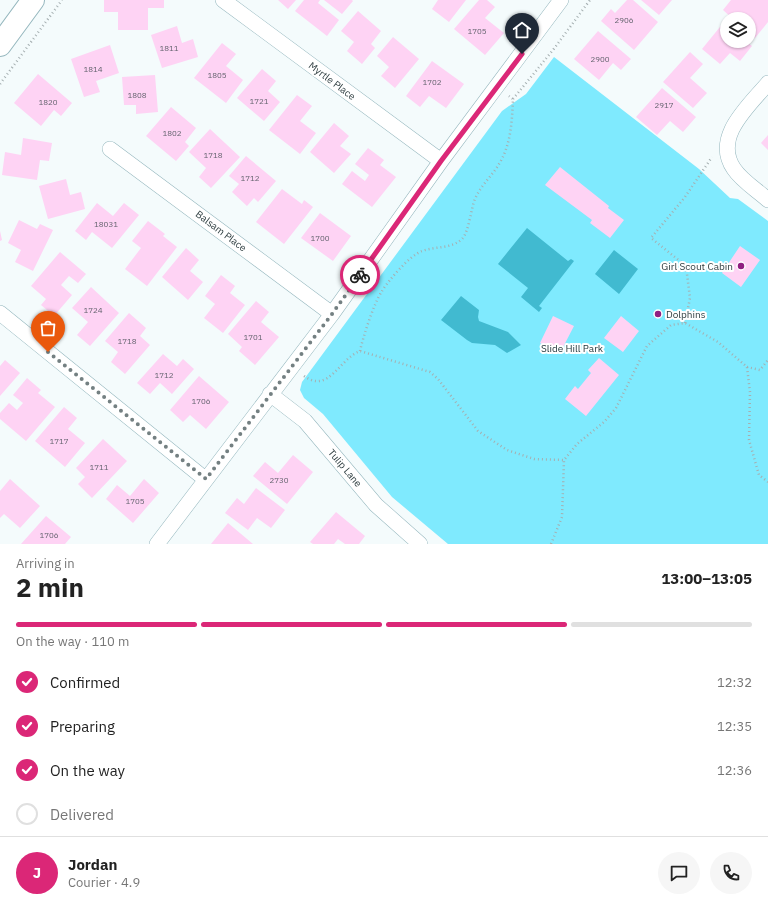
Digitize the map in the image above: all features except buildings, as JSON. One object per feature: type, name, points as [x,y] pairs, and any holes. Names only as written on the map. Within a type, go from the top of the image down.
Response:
[{"type":"main road","points":[[0,45],[33,0]]},
{"type":"street","name":"Myrtle Place","points":[[223,0],[441,161]]},
{"type":"street","points":[[156,544],[332,314],[441,161],[498,86],[553,3]]},
{"type":"street","points":[[768,83],[729,132],[726,145],[728,158],[734,170],[768,200]]},
{"type":"street","name":"Balsam Place","points":[[110,149],[332,314]]},
{"type":"street","points":[[0,313],[206,479]]},
{"type":"street","name":"Tulip Lane","points":[[270,394],[305,421],[376,505],[415,542]]},
{"type":"path","points":[[0,84],[62,0]]},
{"type":"path","points":[[360,351],[363,336],[381,292],[409,260],[422,251],[456,244],[464,237],[476,198],[487,179],[499,165],[506,150],[512,125],[513,100],[590,0]]},
{"type":"path","points":[[498,86],[513,100]]},
{"type":"path","points":[[685,323],[690,298],[686,266],[651,238],[685,197],[729,132]]},
{"type":"path","points":[[551,544],[562,517],[564,460],[577,444],[604,422],[616,408],[647,346],[671,325],[685,323],[718,342],[747,367],[760,370],[768,360]]},
{"type":"path","points":[[304,376],[311,381],[318,382],[324,380],[352,354],[360,351],[430,372],[438,379],[478,431],[507,450],[534,459],[564,460]]},
{"type":"path","points":[[747,367],[750,392],[748,440],[759,475],[768,482]]},
{"type":"green space","name":"Slide Hill Park","points":[[554,57],[699,169],[730,198],[738,199],[768,221],[768,544],[448,544],[392,497],[323,414],[304,398],[300,390],[302,382],[502,111],[526,94]]},
{"type":"shaded area","points":[[527,228],[568,261],[571,259],[574,261],[539,306],[542,308],[539,312],[521,297],[528,288],[498,264]]},
{"type":"shaded area","points":[[614,250],[638,269],[619,294],[595,274]]},
{"type":"shaded area","points":[[461,296],[479,310],[479,321],[508,332],[521,345],[507,353],[495,345],[472,343],[441,320]]},
{"type":"way so far","points":[[48,352],[206,479],[360,275]]},
{"type":"place","name":"Girl Scout Cabin","points":[[741,266]]},
{"type":"place","name":"Dolphins","points":[[658,314]]},
{"type":"route","points":[[360,275],[441,161],[522,54]]}]
